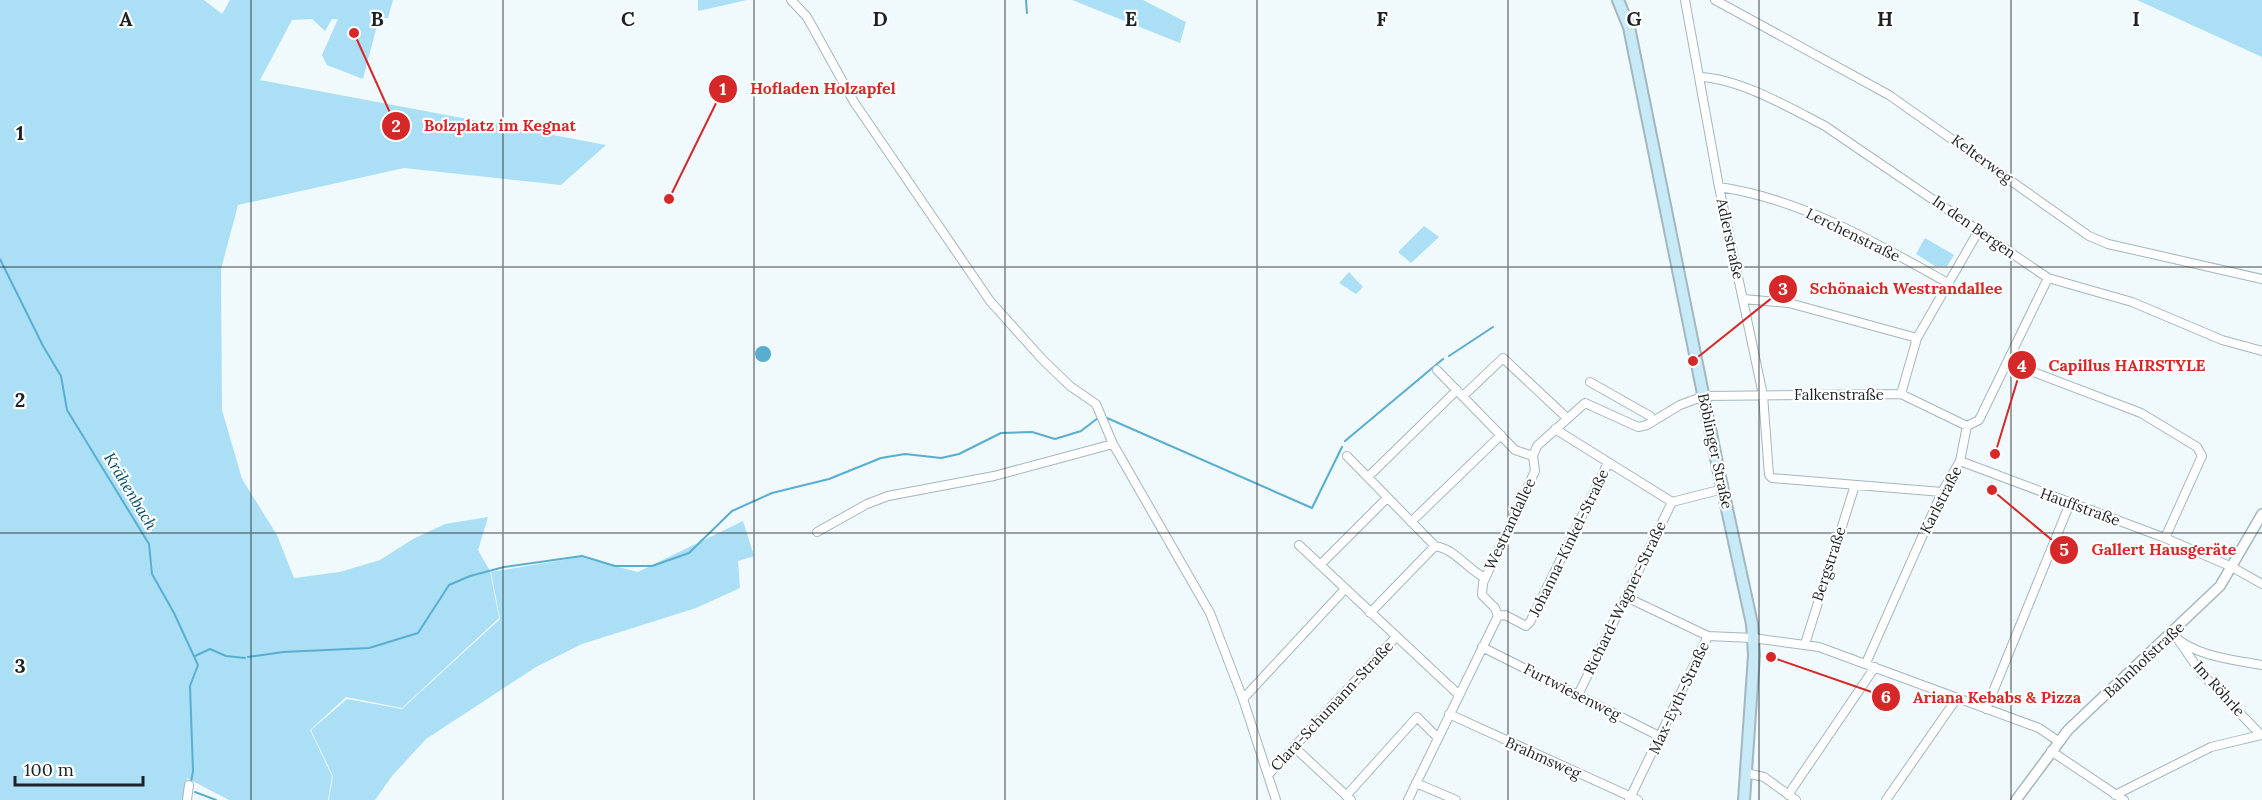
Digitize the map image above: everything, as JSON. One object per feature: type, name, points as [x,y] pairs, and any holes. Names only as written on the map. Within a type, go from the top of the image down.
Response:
[{"type":"main road","name":"Böblinger Straße","points":[[1618,0],[1629,27],[1754,638],[1744,800]]},
{"type":"street","points":[[790,0],[807,17],[825,45],[854,102],[990,301],[1042,359],[1070,386],[1096,404],[1113,444],[1210,612],[1243,699],[1276,800]]},
{"type":"street","name":"Adlerstraße","points":[[1685,0],[1719,187],[1763,395],[1768,471],[1772,478],[1855,485]]},
{"type":"street","name":"Kelterweg","points":[[1715,0],[1888,95],[2089,236],[2108,244],[2262,279]]},
{"type":"street","name":"In den Bergen","points":[[1699,77],[1715,78],[1787,106],[1825,126],[2048,278],[2132,302],[2222,340],[2262,351]]},
{"type":"street","name":"Lerchenstraße","points":[[1719,187],[1745,191],[1838,224],[1948,283]]},
{"type":"street","points":[[1901,394],[1917,338],[1979,230]]},
{"type":"street","points":[[1967,426],[1979,420],[2048,278]]},
{"type":"street","points":[[1743,299],[1789,303],[1917,338]]},
{"type":"street","points":[[1368,477],[1460,393],[1503,358],[1567,418]]},
{"type":"street","points":[[2007,362],[2141,413],[2197,447],[2202,456],[2166,538]]},
{"type":"street","points":[[1437,370],[1515,450],[1533,456]]},
{"type":"street","points":[[1590,382],[1650,416]]},
{"type":"street","name":"Falkenstraße","points":[[1704,396],[1901,394],[1967,426]]},
{"type":"street","name":"Westrandallee","points":[[1498,616],[1495,608],[1482,595],[1485,578],[1535,471],[1533,456],[1537,446],[1579,405],[1590,403],[1629,424],[1647,425],[1680,405],[1704,396]]},
{"type":"street","name":"Karlstraße","points":[[1866,663],[1942,492],[1960,461],[1967,426]]},
{"type":"street","points":[[1555,429],[1672,502],[1723,489]]},
{"type":"street","points":[[1411,522],[1501,435]]},
{"type":"street","points":[[817,532],[867,504],[888,496],[994,476],[1113,444]]},
{"type":"street","points":[[1347,456],[1435,546],[1447,548],[1470,571],[1485,578]]},
{"type":"street","name":"Hauffstraße","points":[[1960,461],[2166,538],[2232,567],[2262,584]]},
{"type":"street","name":"Johanna-Kinkel-Straße","points":[[1498,616],[1505,615],[1526,626],[1530,622],[1608,463]]},
{"type":"street","points":[[1855,485],[1942,492]]},
{"type":"street","name":"Bergstraße","points":[[1804,644],[1855,485]]},
{"type":"street","points":[[1320,565],[1387,498]]},
{"type":"street","name":"Richard-Wagner-Straße","points":[[1578,695],[1672,502]]},
{"type":"street","points":[[1986,710],[2070,503]]},
{"type":"street","name":"Bahnhofstraße","points":[[2016,800],[2058,741],[2175,637],[2220,586],[2262,514]]},
{"type":"street","name":"Clara-Schumann-Straße","points":[[1299,545],[1458,694]]},
{"type":"street","points":[[1370,613],[1435,546]]},
{"type":"street","points":[[1243,699],[1345,589]]},
{"type":"street","points":[[1626,597],[1708,636]]},
{"type":"street","points":[[1408,800],[1498,616]]},
{"type":"street","name":"Clara-Schumann-Straße","points":[[1268,775],[1396,636]]},
{"type":"street","name":"Max-Eyth-Straße","points":[[1632,799],[1708,636],[1754,638],[1804,644],[1866,663],[2039,728],[2058,741]]},
{"type":"street","name":"Im Röhrle","points":[[2175,637],[2199,651],[2262,666]]},
{"type":"street","name":"Im Röhrle","points":[[2175,637],[2201,674],[2261,735]]},
{"type":"street","name":"Furtwiesenweg","points":[[1482,647],[1661,737]]},
{"type":"street","points":[[1788,795],[1875,667]]},
{"type":"street","points":[[1886,800],[1957,698]]},
{"type":"street","name":"Brahmsweg","points":[[1449,714],[1632,799]]},
{"type":"street","points":[[1294,747],[1348,798],[1417,717],[1438,738]]},
{"type":"street","points":[[2115,795],[2211,747],[2261,735]]},
{"type":"street","points":[[2051,751],[2124,800]]},
{"type":"street","points":[[1746,773],[1764,777],[1796,800]]},
{"type":"street","points":[[1416,783],[1456,800]]},
{"type":"street","points":[[187,800],[189,785]]},
{"type":"shaded area","points":[[0,0],[204,0],[222,14],[230,0],[393,0],[388,18],[379,18],[363,79],[327,65],[322,55],[338,19],[332,19],[325,31],[312,19],[292,20],[260,80],[606,145],[561,185],[404,168],[238,205],[221,269],[222,410],[242,479],[277,535],[294,578],[340,572],[380,560],[413,539],[445,524],[488,517],[478,550],[490,571],[499,618],[402,708],[346,697],[310,730],[332,776],[328,800],[229,800],[187,778],[183,800],[0,800]]},
{"type":"shaded area","points":[[698,0],[747,0],[698,11]]},
{"type":"shaded area","points":[[1072,0],[1143,0],[1186,22],[1180,43]]},
{"type":"shaded area","points":[[2137,0],[2262,0],[2262,57]]},
{"type":"shaded area","points":[[1424,226],[1439,237],[1411,263],[1398,252]]},
{"type":"shaded area","points":[[1925,238],[1954,255],[1947,266],[1935,266],[1916,254]]},
{"type":"shaded area","points":[[1349,272],[1363,287],[1356,294],[1339,283]]},
{"type":"shaded area","points":[[763,346],[769,348],[771,354],[769,360],[763,362],[757,360],[755,354],[757,348]]},
{"type":"shaded area","points":[[743,521],[754,556],[738,561],[740,588],[696,608],[582,644],[536,667],[426,739],[392,776],[375,800],[329,800],[333,776],[311,730],[347,699],[402,709],[500,619],[491,572],[580,557],[638,572]]},
{"type":"waterway","points":[[1026,0],[1027,13]]},
{"type":"waterway","name":"Krähenbach","points":[[0,259],[43,346],[61,376],[67,410],[149,544],[152,574],[174,613],[198,665],[190,686],[193,771],[191,782]]},
{"type":"waterway","points":[[1449,356],[1493,327]]},
{"type":"waterway","points":[[1345,441],[1443,359]]},
{"type":"waterway","points":[[248,657],[283,652],[369,648],[418,633],[449,585],[470,576],[504,567],[582,556],[615,566],[652,566],[689,553],[732,511],[772,493],[829,479],[881,458],[905,454],[941,458],[959,454],[1001,433],[1032,432],[1055,439],[1081,431],[1098,418]]},
{"type":"waterway","points":[[1107,418],[1312,508],[1342,447]]},
{"type":"waterway","points":[[195,656],[210,649],[226,656],[245,658]]},
{"type":"waterway","name":"Krähenbach","points":[[195,792],[216,800]]},
{"type":"place","name":"Bolzplatz im Kegnat","points":[[354,33]]},
{"type":"place","name":"Hofladen Holzapfel","points":[[669,199]]},
{"type":"place","name":"Schönaich Westrandallee","points":[[1693,361]]},
{"type":"place","name":"Capillus HAIRSTYLE","points":[[1995,454]]},
{"type":"place","name":"Gallert Hausgeräte","points":[[1992,490]]},
{"type":"place","name":"Ariana Kebabs & Pizza","points":[[1771,657]]}]
